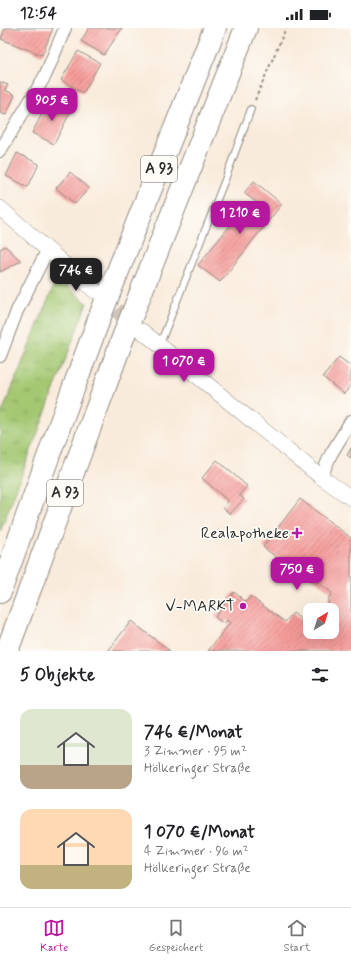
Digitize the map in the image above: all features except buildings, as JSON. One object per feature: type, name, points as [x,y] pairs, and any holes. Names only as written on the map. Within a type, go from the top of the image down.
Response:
[{"type":"highway","name":"A 93","points":[[0,592],[102,311],[215,28]]},
{"type":"highway","name":"A 93","points":[[7,651],[124,335],[246,28]]},
{"type":"street","points":[[0,151],[45,76],[65,28]]},
{"type":"street","points":[[0,208],[95,291]]},
{"type":"street","points":[[1,351],[17,312],[48,249]]},
{"type":"street","points":[[142,331],[322,477],[351,498]]},
{"type":"street","points":[[322,477],[331,454],[351,421]]},
{"type":"lane","points":[[160,346],[251,109]]},
{"type":"path","points":[[251,109],[286,28]]},
{"type":"green space","points":[[57,278],[87,303],[0,532],[0,417]]},
{"type":"tunnel","points":[[99,295],[135,326]]},
{"type":"place","name":"Realapotheke","points":[[297,533]]},
{"type":"place","name":"V-MARKT","points":[[243,606]]}]
